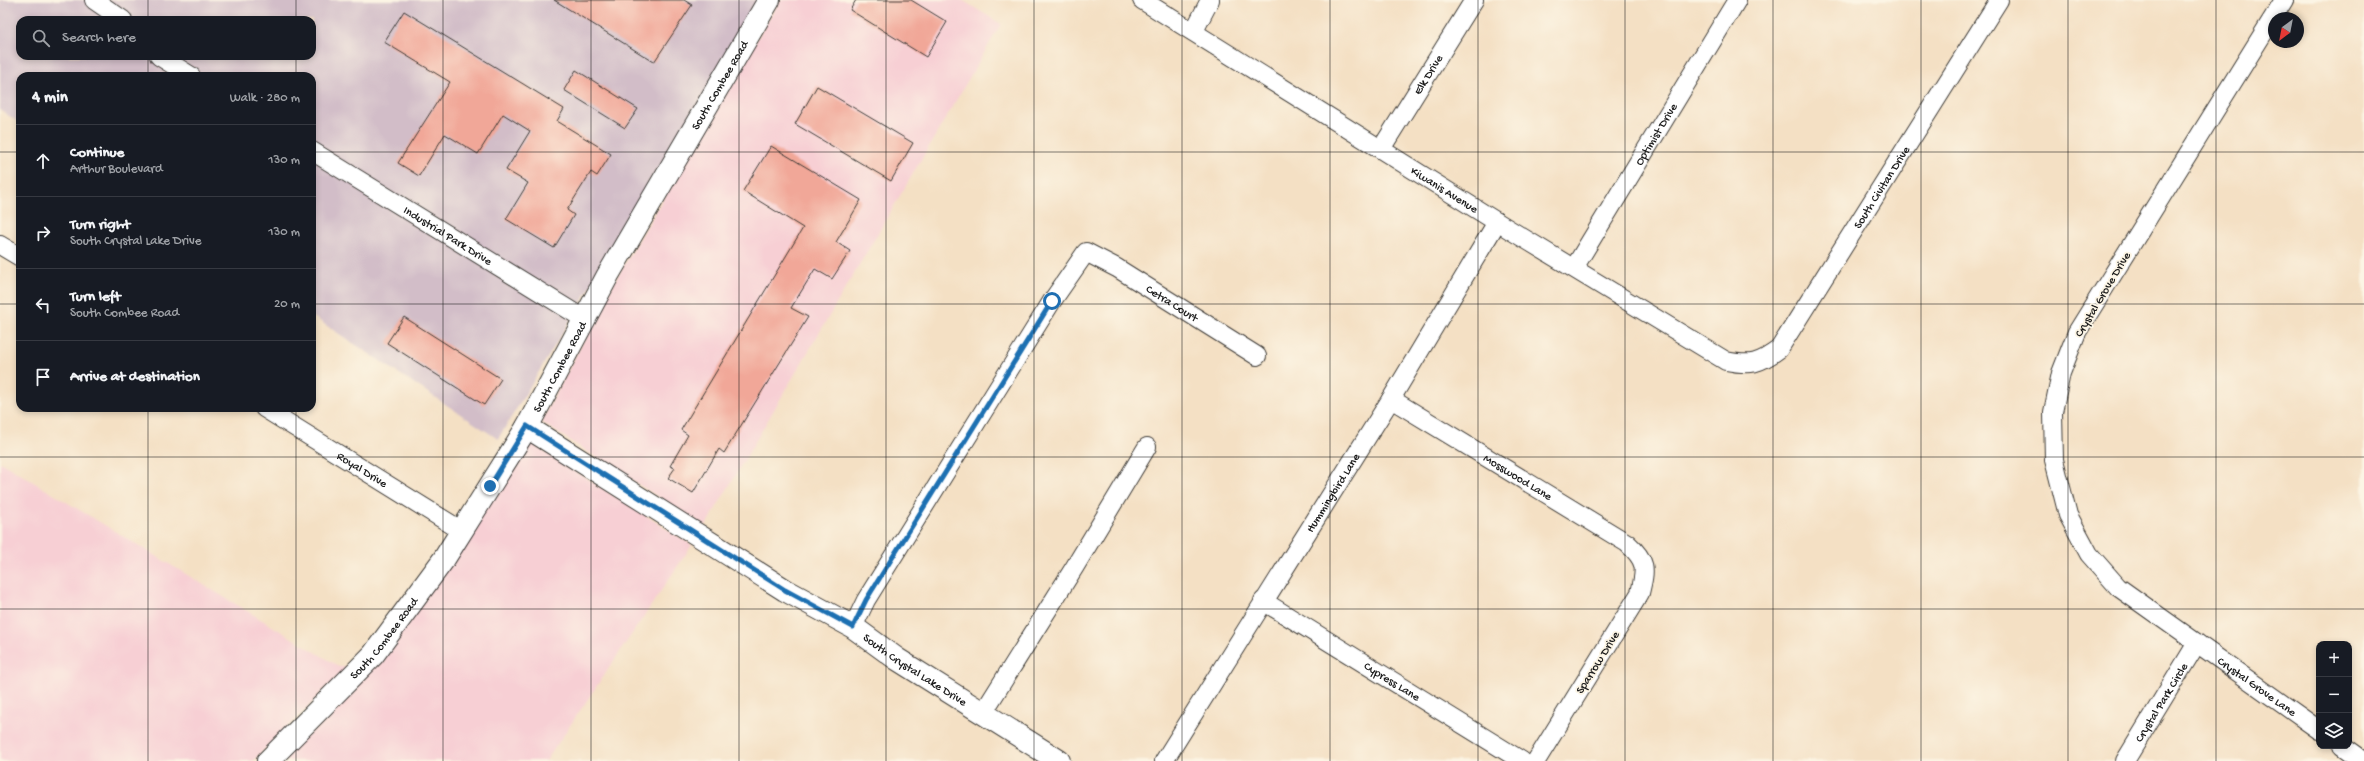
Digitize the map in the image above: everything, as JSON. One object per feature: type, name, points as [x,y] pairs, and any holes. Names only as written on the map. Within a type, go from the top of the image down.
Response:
[{"type":"main road","name":"South Combee Road","points":[[268,761],[373,655],[424,588],[462,531],[527,426],[584,319],[769,0]]},
{"type":"main road","name":"South Crystal Lake Drive","points":[[527,426],[785,590],[853,627],[898,659],[1059,761]]},
{"type":"street","points":[[94,0],[117,16]]},
{"type":"street","name":"Kiwanis Avenue","points":[[1142,0],[1194,31],[1497,222],[1726,361],[1746,365],[1752,363]]},
{"type":"street","points":[[1194,31],[1210,0]]},
{"type":"street","name":"Elk Drive","points":[[1381,149],[1474,0]]},
{"type":"street","name":"Optimist Drive","points":[[1574,268],[1738,0]]},
{"type":"street","name":"South Civitan Drive","points":[[1752,363],[1765,359],[1779,349],[1999,0]]},
{"type":"street","name":"Crystal Grove Drive","points":[[2196,643],[2118,587],[2089,554],[2068,515],[2060,489],[2054,460],[2053,412],[2061,373],[2077,332],[2284,0]]},
{"type":"street","points":[[165,60],[185,72]]},
{"type":"street","name":"Industrial Park Drive","points":[[316,153],[584,319]]},
{"type":"street","name":"Hummingbird Lane","points":[[1164,761],[1263,601],[1392,399],[1497,222]]},
{"type":"street","points":[[0,245],[16,255]]},
{"type":"street","name":"Cetra Court","points":[[853,627],[866,600],[1052,301],[1086,252],[1117,268],[1257,356]]},
{"type":"street","name":"Mosswood Lane","points":[[1392,399],[1627,543],[1642,559]]},
{"type":"street","name":"Royal Drive","points":[[270,412],[462,531]]},
{"type":"street","points":[[983,713],[1074,568],[1147,447]]},
{"type":"street","name":"Sparrow Drive","points":[[1536,761],[1640,593],[1645,572],[1642,559]]},
{"type":"street","name":"Cypress Lane","points":[[1263,601],[1522,761]]},
{"type":"street","name":"Crystal Grove Lane","points":[[2196,643],[2316,728]]},
{"type":"street","name":"Crystal Park Circle","points":[[2126,761],[2196,643]]},
{"type":"street","points":[[2346,749],[2363,761]]},
{"type":"shaded area","points":[[0,0],[765,0],[498,439],[316,319],[316,72],[16,72],[16,120],[0,110]]},
{"type":"shaded area","points":[[780,0],[962,0],[1001,24],[705,527],[541,422],[616,279]]},
{"type":"shaded area","points":[[530,442],[692,545],[546,761],[282,761]]},
{"type":"shaded area","points":[[0,462],[340,667],[348,667],[253,761],[0,761]]},
{"type":"building","points":[[554,0],[684,0],[692,5],[654,62]]},
{"type":"building","points":[[856,0],[911,0],[947,22],[926,57],[850,10]]},
{"type":"building","points":[[404,11],[564,109],[557,121],[611,154],[597,176],[591,172],[567,210],[574,215],[554,248],[506,219],[528,183],[506,170],[530,131],[503,114],[478,154],[445,134],[419,176],[398,163],[450,82],[384,42]]},
{"type":"building","points":[[576,70],[638,109],[625,128],[564,90]]},
{"type":"building","points":[[817,86],[913,143],[891,181],[795,124]]},
{"type":"building","points":[[771,146],[861,200],[836,242],[850,251],[832,279],[815,269],[791,308],[808,317],[724,453],[719,449],[693,493],[668,478],[675,468],[670,466],[688,435],[681,430],[803,228],[743,191]]},
{"type":"building","points":[[404,317],[501,379],[484,405],[387,343]]},
{"type":"route","points":[[490,486],[527,426],[785,590],[853,627],[866,600],[1052,301]]}]
